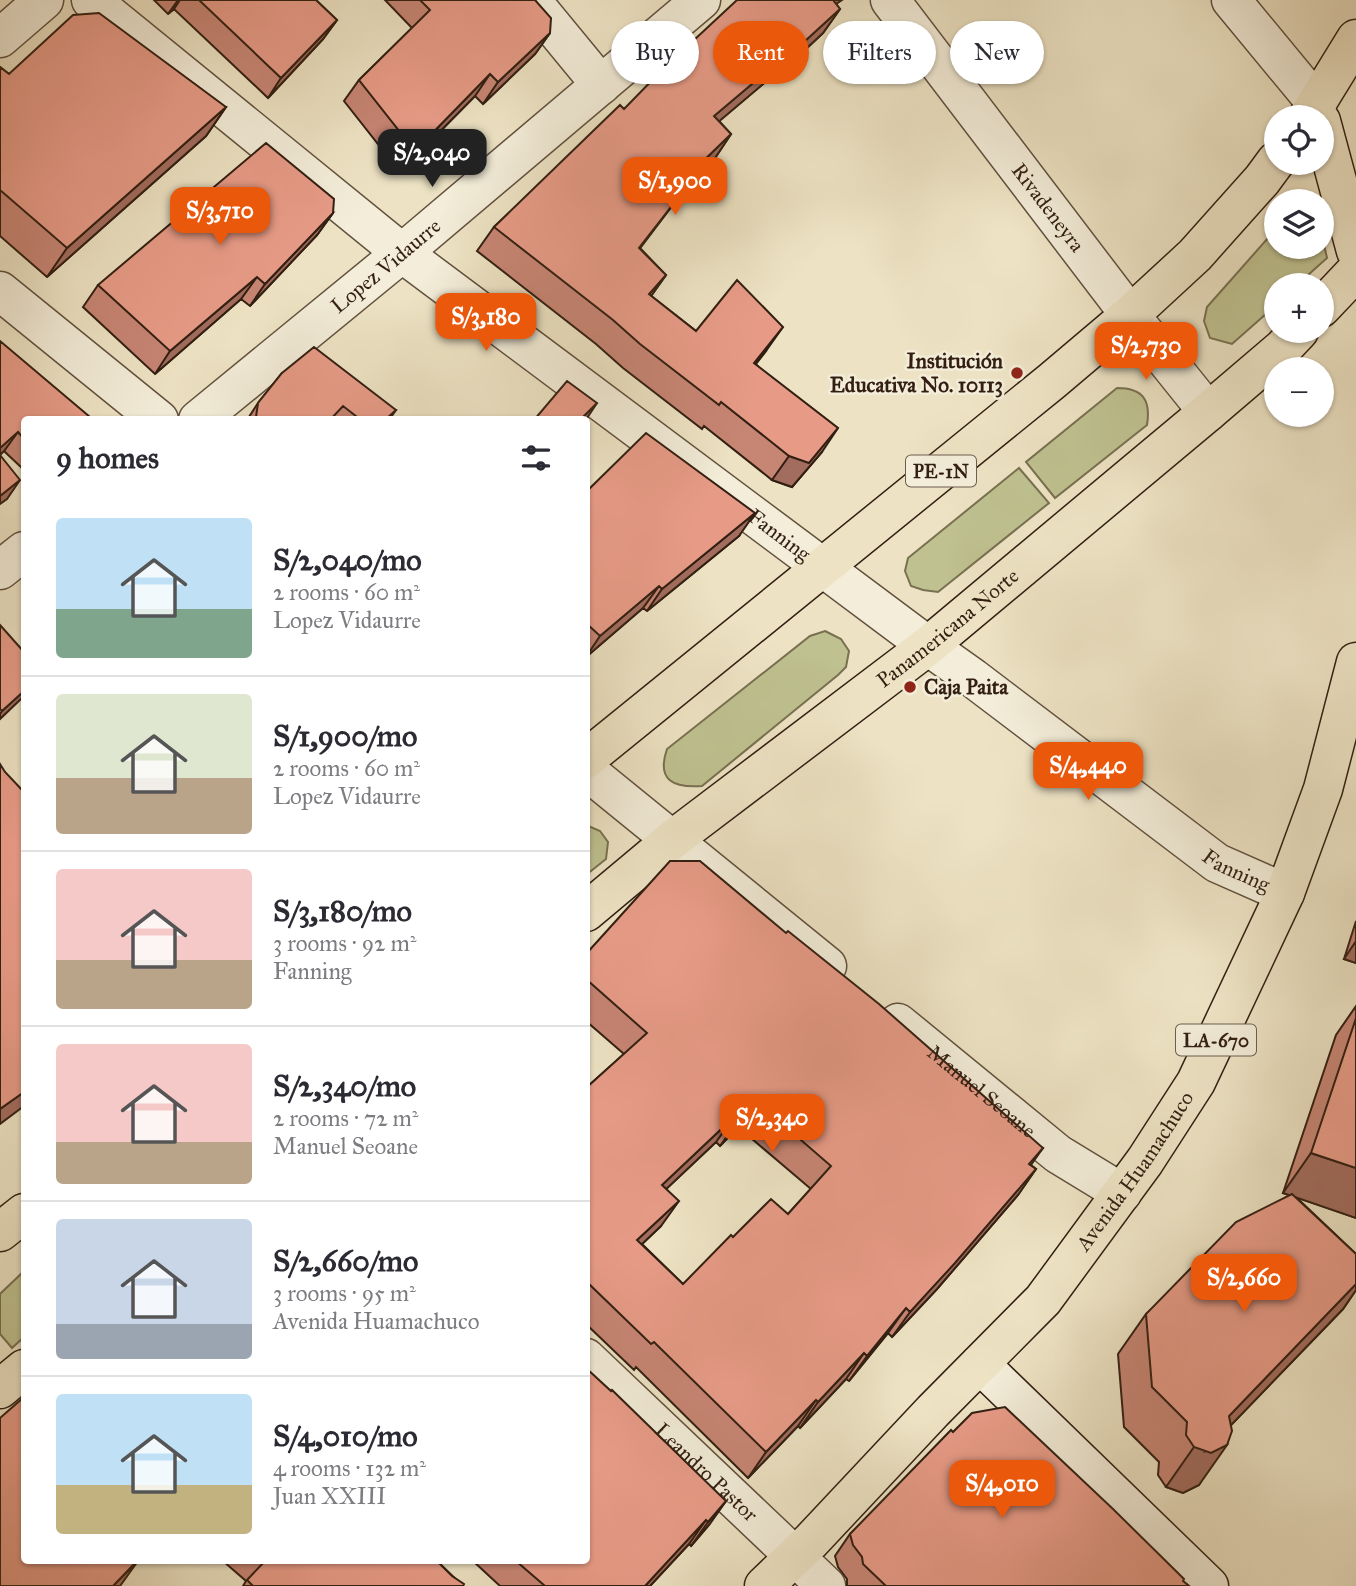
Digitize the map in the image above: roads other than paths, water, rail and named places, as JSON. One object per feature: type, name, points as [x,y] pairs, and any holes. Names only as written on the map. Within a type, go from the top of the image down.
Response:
[{"type":"main road","points":[[1322,105],[1356,39]]},
{"type":"main road","points":[[1334,174],[1356,251]]},
{"type":"main road","name":"PE-1N","points":[[590,756],[1130,315],[1195,255],[1266,175]]},
{"type":"main road","points":[[1334,294],[1356,271]]},
{"type":"main road","name":"Panamericana Norte","points":[[590,909],[673,840],[928,646],[1288,343]]},
{"type":"main road","name":"Avenida Huamachuco","points":[[764,1586],[1043,1300],[1122,1193],[1196,1082],[1285,893],[1323,789],[1356,662]]},
{"type":"main road","points":[[0,1233],[21,1216]]},
{"type":"main road","points":[[0,1389],[21,1372]]},
{"type":"street","points":[[0,38],[44,0]]},
{"type":"street","name":"Fanning","points":[[91,0],[402,253],[1217,863],[1285,893]]},
{"type":"street","points":[[531,0],[601,85]]},
{"type":"street","name":"Lopez Vidaurre","points":[[203,416],[402,253],[701,0]]},
{"type":"street","name":"Rivadeneyra","points":[[890,0],[1130,315],[1208,412]]},
{"type":"street","points":[[1231,0],[1310,105]]},
{"type":"street","points":[[0,291],[154,416]]},
{"type":"street","points":[[0,570],[21,553]]},
{"type":"street","name":"Manuel Seoane","points":[[590,773],[1058,1154],[1122,1193]]},
{"type":"street","name":"Leandro Pastor","points":[[590,1362],[826,1586]]},
{"type":"street","points":[[980,1364],[1209,1586]]},
{"type":"place","name":"Institución Educativa No. 10113","points":[[1017,373]]},
{"type":"place","name":"Caja Paita","points":[[910,687]]}]
